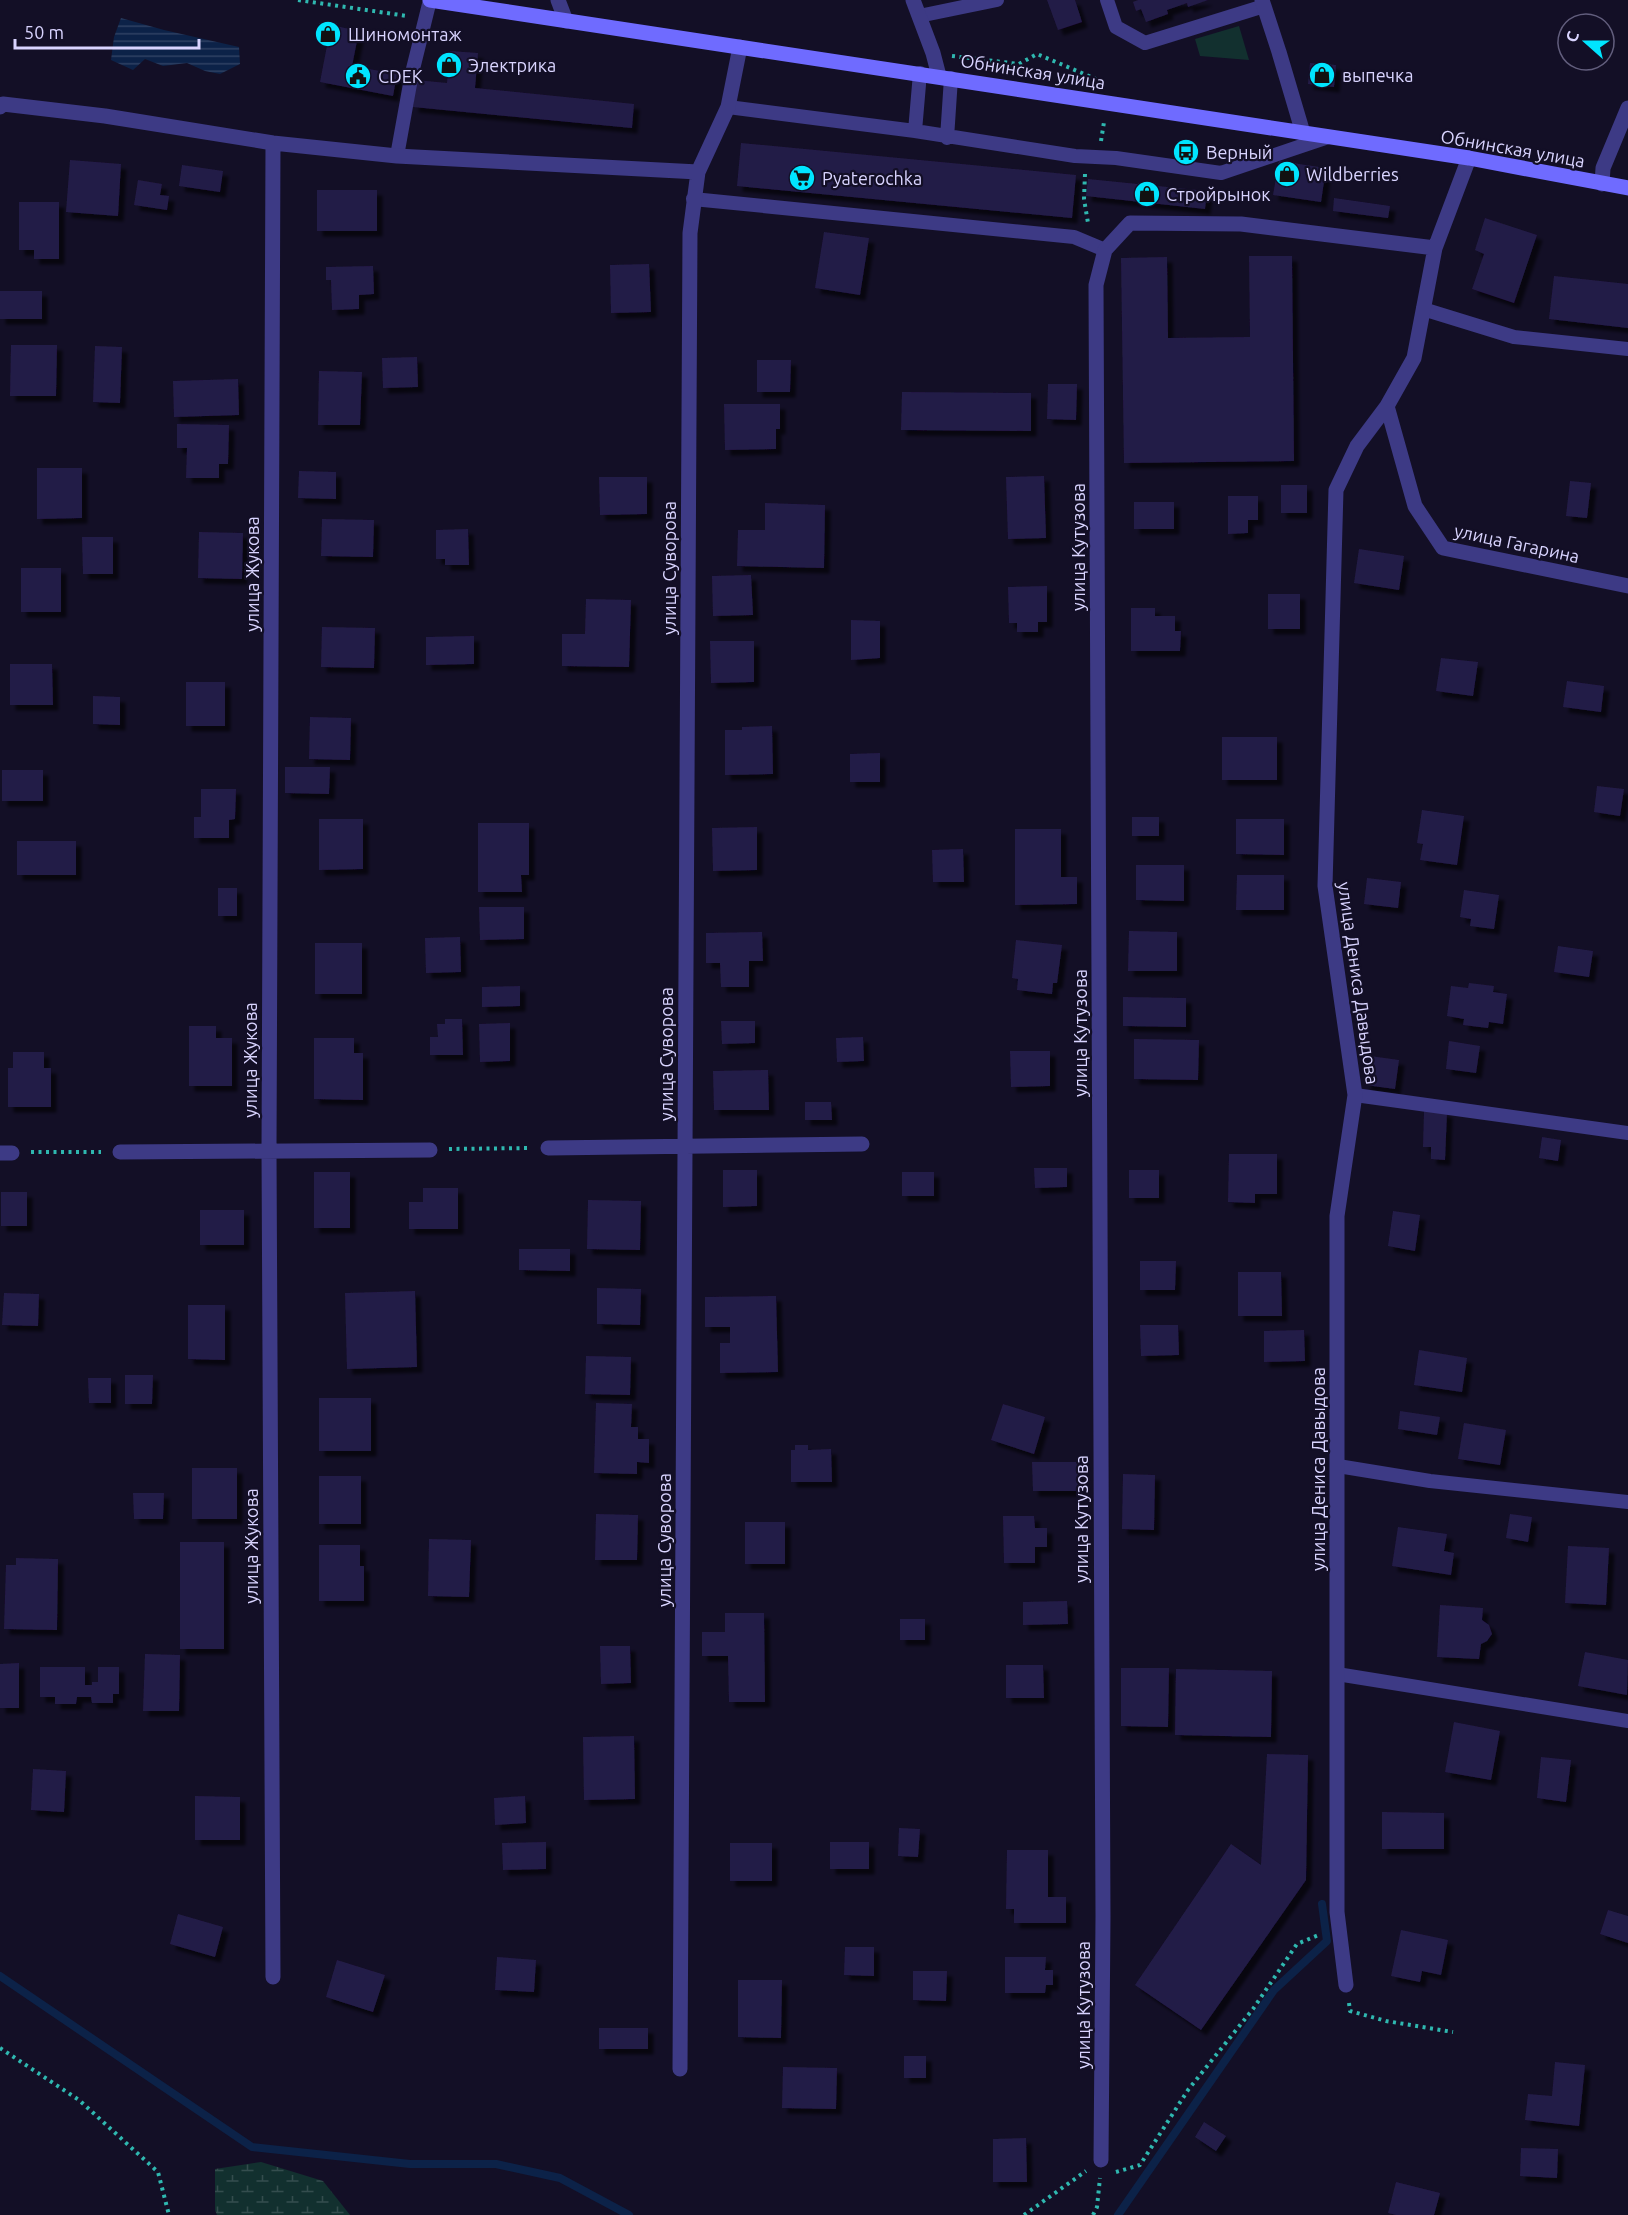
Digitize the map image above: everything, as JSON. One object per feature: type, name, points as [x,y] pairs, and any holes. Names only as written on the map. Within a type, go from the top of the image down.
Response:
[{"type":"street","name":"Обнинская улица","points":[[430,0],[1468,158],[1628,188]]},
{"type":"street","points":[[558,0],[566,21]]},
{"type":"street","points":[[914,0],[945,77]]},
{"type":"street","points":[[1263,3],[1280,52],[1303,134]]},
{"type":"street","name":"улица Суворова","points":[[680,2069],[690,233],[698,172],[728,107],[740,47]]},
{"type":"street","points":[[0,107],[3,104],[105,116],[273,143],[397,156],[698,172]]},
{"type":"street","points":[[1602,184],[1603,168],[1628,108]]},
{"type":"street","name":"улица Жукова","points":[[273,143],[269,1151],[273,1977]]},
{"type":"street","name":"улица Дениса Давыдова","points":[[1346,1985],[1337,1912],[1337,1216],[1355,1095],[1325,886],[1336,490],[1357,446],[1387,406],[1414,358],[1435,248],[1468,158]]},
{"type":"street","name":"улица Кутузова","points":[[1101,2160],[1103,1916],[1096,285],[1105,250],[1130,223],[1241,224],[1435,248]]},
{"type":"street","name":"улица Гагарина","points":[[1387,406],[1415,506],[1443,548],[1628,586]]},
{"type":"street","points":[[548,1148],[862,1144]]},
{"type":"street","points":[[120,1152],[430,1150]]},
{"type":"lane","points":[[397,156],[412,73],[430,0]]},
{"type":"lane","points":[[920,16],[997,0]]},
{"type":"lane","points":[[1107,0],[1116,27],[1145,43],[1263,3]]},
{"type":"lane","points":[[915,131],[920,73]]},
{"type":"lane","points":[[945,77],[947,138]]},
{"type":"lane","points":[[728,107],[915,131],[947,138],[1075,156],[1116,158],[1221,173],[1329,137]]},
{"type":"lane","points":[[693,199],[1074,237],[1105,250]]},
{"type":"lane","points":[[1423,309],[1514,337],[1628,350]]},
{"type":"lane","points":[[1355,1095],[1628,1133]]},
{"type":"lane","points":[[1338,1466],[1430,1481],[1628,1502]]},
{"type":"lane","points":[[1337,1674],[1628,1721]]},
{"type":"path","points":[[298,0],[425,19]]},
{"type":"path","points":[[1083,199],[1089,225]]},
{"type":"path","points":[[430,1150],[548,1148]]},
{"type":"path","points":[[6,1153],[120,1152]]},
{"type":"path","points":[[1101,2160],[1115,2172],[1140,2165],[1188,2090],[1253,2009],[1296,1944],[1339,1930]]},
{"type":"path","points":[[1346,1985],[1350,2011],[1386,2021],[1453,2032]]},
{"type":"path","points":[[0,2048],[79,2100],[159,2172],[169,2215]]},
{"type":"path","points":[[1024,2215],[1101,2160]]},
{"type":"path","points":[[1093,2215],[1096,2207],[1101,2160]]},
{"type":"green space","points":[[1239,26],[1249,60],[1200,56],[1195,39]]},
{"type":"green space","points":[[261,2162],[323,2181],[350,2215],[217,2215],[215,2169]]},
{"type":"water","points":[[121,18],[239,47],[240,64],[220,74],[205,71],[187,63],[163,66],[145,59],[133,70],[111,60],[114,37]]},
{"type":"building","points":[[1047,0],[1075,0],[1082,22],[1058,30]]},
{"type":"building","points":[[1138,0],[1208,0],[1188,7],[1187,3],[1167,10],[1168,14],[1146,22],[1141,9],[1136,11],[1133,2]]},
{"type":"building","points":[[331,25],[359,31],[352,66],[397,74],[393,96],[320,82]]},
{"type":"building","points":[[450,51],[478,53],[475,88],[634,104],[632,128],[413,107],[416,80],[447,83]]},
{"type":"building","name":"выпечка","points":[[1310,63],[1336,65],[1334,87],[1308,84]]},
{"type":"building","points":[[741,143],[1076,175],[1072,218],[737,186]]},
{"type":"building","points":[[70,160],[121,164],[118,216],[66,212]]},
{"type":"building","points":[[1279,161],[1326,168],[1321,202],[1273,195]]},
{"type":"building","points":[[182,165],[223,171],[220,192],[179,186]]},
{"type":"building","name":"Стройрынок","points":[[1088,179],[1207,191],[1205,209],[1086,196]]},
{"type":"building","points":[[138,180],[162,184],[160,195],[169,196],[167,210],[134,205]]},
{"type":"building","points":[[317,190],[377,190],[377,231],[317,231]]},
{"type":"building","points":[[1334,198],[1390,206],[1388,218],[1333,211]]},
{"type":"building","points":[[19,202],[59,202],[59,259],[34,259],[34,250],[19,250]]},
{"type":"building","points":[[1485,218],[1537,235],[1514,303],[1472,289],[1484,254],[1475,250]]},
{"type":"building","points":[[824,232],[869,238],[860,295],[815,288]]},
{"type":"building","points":[[1249,256],[1292,256],[1294,461],[1124,463],[1121,258],[1167,257],[1168,338],[1250,337]]},
{"type":"building","points":[[649,264],[651,312],[611,313],[610,265]]},
{"type":"building","points":[[373,266],[374,294],[359,295],[359,309],[332,310],[331,280],[326,280],[326,267]]},
{"type":"building","points":[[1554,276],[1628,284],[1628,328],[1549,319]]},
{"type":"building","points":[[0,291],[42,291],[42,319],[0,319]]},
{"type":"building","points":[[11,345],[57,345],[56,396],[10,396]]},
{"type":"building","points":[[95,346],[122,347],[120,403],[93,402]]},
{"type":"building","points":[[417,357],[418,387],[383,388],[382,358]]},
{"type":"building","points":[[757,360],[791,360],[790,392],[757,392]]},
{"type":"building","points":[[319,371],[362,372],[360,425],[318,425]]},
{"type":"building","points":[[238,379],[239,415],[174,417],[173,381]]},
{"type":"building","points":[[1048,384],[1077,384],[1076,420],[1047,419]]},
{"type":"building","points":[[902,392],[1031,393],[1031,431],[901,430]]},
{"type":"building","points":[[724,404],[780,404],[780,429],[776,429],[776,449],[725,450]]},
{"type":"building","points":[[177,424],[229,425],[228,464],[219,464],[219,478],[186,478],[187,448],[177,448]]},
{"type":"building","points":[[37,468],[82,468],[82,518],[37,519]]},
{"type":"building","points":[[299,471],[336,472],[336,499],[298,498]]},
{"type":"building","points":[[1044,476],[1046,538],[1008,539],[1006,477]]},
{"type":"building","points":[[599,477],[647,477],[647,514],[600,515]]},
{"type":"building","points":[[1570,481],[1591,483],[1587,518],[1566,516]]},
{"type":"building","points":[[1281,485],[1307,485],[1307,513],[1281,513]]},
{"type":"building","points":[[1228,496],[1258,496],[1258,520],[1248,520],[1248,533],[1228,534]]},
{"type":"building","points":[[1134,502],[1174,502],[1174,529],[1134,529]]},
{"type":"building","points":[[765,503],[825,505],[824,568],[737,566],[738,530],[765,530]]},
{"type":"building","points":[[322,519],[374,520],[373,557],[321,556]]},
{"type":"building","points":[[468,529],[469,565],[445,565],[445,559],[436,559],[436,530]]},
{"type":"building","points":[[199,532],[243,533],[242,579],[198,578]]},
{"type":"building","points":[[82,537],[113,537],[113,574],[83,574]]},
{"type":"building","points":[[1359,549],[1404,556],[1399,590],[1354,583]]},
{"type":"building","points":[[21,568],[61,568],[61,612],[21,612]]},
{"type":"building","points":[[751,575],[753,615],[713,616],[712,576]]},
{"type":"building","points":[[1047,586],[1047,622],[1038,622],[1038,632],[1017,632],[1017,623],[1009,623],[1008,587]]},
{"type":"building","points":[[1268,594],[1300,594],[1300,629],[1268,629]]},
{"type":"building","points":[[586,599],[631,600],[629,667],[562,666],[562,634],[585,634]]},
{"type":"building","points":[[1131,608],[1155,608],[1155,616],[1175,616],[1175,631],[1181,631],[1180,651],[1131,651]]},
{"type":"building","points":[[851,620],[880,621],[880,658],[851,660]]},
{"type":"building","points":[[322,627],[375,628],[374,668],[321,667]]},
{"type":"building","points":[[474,636],[474,664],[426,665],[426,637]]},
{"type":"building","points":[[710,641],[754,641],[754,682],[711,683]]},
{"type":"building","points":[[1441,658],[1478,662],[1473,696],[1436,691]]},
{"type":"building","points":[[10,664],[52,664],[53,705],[10,705]]},
{"type":"building","points":[[1567,681],[1604,686],[1601,712],[1563,707]]},
{"type":"building","points":[[186,682],[225,682],[225,726],[186,726]]},
{"type":"building","points":[[93,696],[120,697],[120,725],[93,724]]},
{"type":"building","points":[[310,717],[351,718],[350,760],[309,759]]},
{"type":"building","points":[[772,726],[773,774],[725,775],[725,730]]},
{"type":"building","points":[[1222,737],[1277,737],[1277,780],[1222,780]]},
{"type":"building","points":[[880,753],[880,782],[850,782],[850,754]]},
{"type":"building","points":[[285,767],[330,767],[329,794],[285,793]]},
{"type":"building","points":[[2,770],[43,770],[43,801],[2,801]]},
{"type":"building","points":[[1597,786],[1624,789],[1620,816],[1594,812]]},
{"type":"building","points":[[201,789],[236,789],[235,819],[229,820],[229,838],[194,838],[194,817],[201,817]]},
{"type":"building","points":[[1422,810],[1464,816],[1457,865],[1420,860],[1423,844],[1417,843]]},
{"type":"building","points":[[1132,817],[1159,817],[1159,836],[1132,836]]},
{"type":"building","points":[[319,819],[363,819],[363,869],[319,870]]},
{"type":"building","points":[[1236,819],[1284,819],[1284,855],[1236,854]]},
{"type":"building","points":[[478,823],[529,823],[529,875],[521,875],[522,892],[478,892]]},
{"type":"building","points":[[757,827],[757,870],[713,871],[712,828]]},
{"type":"building","points":[[1015,829],[1061,829],[1061,877],[1077,877],[1077,904],[1015,905]]},
{"type":"building","points":[[17,841],[76,841],[76,875],[17,875]]},
{"type":"building","points":[[963,849],[964,882],[933,882],[932,850]]},
{"type":"building","points":[[1136,865],[1184,865],[1184,901],[1136,900]]},
{"type":"building","points":[[1237,875],[1284,875],[1284,910],[1236,910]]},
{"type":"building","points":[[1367,878],[1401,882],[1398,908],[1364,904]]},
{"type":"building","points":[[218,888],[237,888],[237,916],[218,916]]},
{"type":"building","points":[[1464,890],[1499,895],[1494,929],[1470,926],[1471,919],[1460,917]]},
{"type":"building","points":[[479,907],[524,907],[524,939],[480,940]]},
{"type":"building","points":[[1129,931],[1177,932],[1177,971],[1128,971]]},
{"type":"building","points":[[762,932],[763,961],[749,961],[749,987],[721,987],[720,963],[706,963],[706,933]]},
{"type":"building","points":[[460,937],[461,972],[426,973],[425,938]]},
{"type":"building","points":[[1016,940],[1062,945],[1057,983],[1053,983],[1052,994],[1017,990],[1018,979],[1012,978]]},
{"type":"building","points":[[315,943],[362,943],[362,994],[315,994]]},
{"type":"building","points":[[1558,946],[1593,951],[1589,977],[1554,972]]},
{"type":"building","points":[[1469,983],[1494,986],[1493,992],[1507,994],[1503,1024],[1489,1022],[1488,1028],[1463,1025],[1464,1019],[1447,1016],[1451,986],[1468,988]]},
{"type":"building","points":[[520,986],[520,1006],[482,1007],[482,987]]},
{"type":"building","points":[[1123,997],[1186,998],[1186,1027],[1123,1026]]},
{"type":"building","points":[[445,1019],[462,1019],[463,1055],[430,1055],[430,1037],[438,1037],[437,1024],[445,1024]]},
{"type":"building","points":[[721,1021],[755,1021],[755,1043],[722,1044]]},
{"type":"building","points":[[510,1023],[510,1061],[480,1062],[479,1024]]},
{"type":"building","points":[[189,1026],[216,1026],[216,1038],[232,1038],[232,1086],[189,1086]]},
{"type":"building","points":[[863,1037],[864,1061],[837,1062],[836,1038]]},
{"type":"building","points":[[314,1038],[354,1038],[354,1053],[363,1053],[363,1100],[314,1099]]},
{"type":"building","points":[[1134,1039],[1199,1040],[1198,1080],[1134,1079]]},
{"type":"building","points":[[1449,1041],[1480,1046],[1476,1073],[1446,1069]]},
{"type":"building","points":[[1010,1051],[1050,1051],[1050,1086],[1011,1087]]},
{"type":"building","points":[[13,1052],[44,1052],[44,1068],[51,1068],[51,1107],[8,1107],[8,1068],[13,1068]]},
{"type":"building","points":[[1370,1056],[1399,1060],[1395,1089],[1365,1085]]},
{"type":"building","points":[[768,1070],[769,1110],[714,1110],[713,1071]]},
{"type":"building","points":[[805,1102],[831,1102],[832,1120],[805,1120]]},
{"type":"building","points":[[1424,1111],[1447,1112],[1445,1160],[1431,1159],[1431,1147],[1423,1147]]},
{"type":"building","points":[[1542,1137],[1561,1140],[1558,1161],[1539,1158]]},
{"type":"building","points":[[1229,1154],[1277,1154],[1277,1194],[1255,1194],[1255,1203],[1228,1202]]},
{"type":"building","points":[[1034,1168],[1067,1168],[1067,1187],[1035,1188]]},
{"type":"building","points":[[723,1170],[757,1170],[757,1206],[723,1207]]},
{"type":"building","points":[[1129,1170],[1159,1170],[1159,1198],[1129,1198]]},
{"type":"building","points":[[314,1172],[350,1172],[350,1228],[314,1228]]},
{"type":"building","points":[[902,1172],[934,1172],[934,1196],[902,1196]]},
{"type":"building","points":[[423,1188],[458,1188],[458,1229],[409,1229],[409,1202],[423,1202]]},
{"type":"building","points":[[1,1192],[27,1192],[27,1226],[1,1226]]},
{"type":"building","points":[[588,1200],[641,1201],[640,1250],[587,1249]]},
{"type":"building","points":[[200,1210],[244,1210],[244,1245],[200,1245]]},
{"type":"building","points":[[1393,1211],[1420,1215],[1415,1251],[1388,1246]]},
{"type":"building","points":[[519,1249],[570,1249],[570,1271],[519,1270]]},
{"type":"building","points":[[1140,1261],[1176,1261],[1175,1290],[1140,1290]]},
{"type":"building","points":[[1238,1272],[1281,1272],[1282,1316],[1238,1316]]},
{"type":"building","points":[[597,1288],[641,1289],[640,1325],[597,1324]]},
{"type":"building","points":[[415,1291],[417,1367],[347,1369],[345,1293]]},
{"type":"building","points":[[4,1293],[39,1294],[38,1326],[2,1325]]},
{"type":"building","points":[[776,1296],[778,1372],[720,1373],[720,1343],[730,1343],[730,1327],[705,1327],[705,1297]]},
{"type":"building","points":[[188,1305],[225,1305],[225,1360],[188,1359]]},
{"type":"building","points":[[1140,1325],[1178,1325],[1179,1355],[1141,1356]]},
{"type":"building","points":[[1304,1330],[1305,1361],[1264,1362],[1264,1331]]},
{"type":"building","points":[[1419,1350],[1467,1358],[1462,1392],[1414,1385]]},
{"type":"building","points":[[586,1356],[631,1357],[630,1395],[585,1394]]},
{"type":"building","points":[[125,1375],[153,1375],[152,1404],[125,1404]]},
{"type":"building","points":[[88,1378],[111,1378],[111,1403],[89,1403]]},
{"type":"building","points":[[319,1398],[371,1398],[371,1451],[319,1451]]},
{"type":"building","points":[[596,1403],[632,1404],[631,1427],[638,1427],[638,1439],[649,1439],[649,1463],[637,1462],[637,1474],[594,1473]]},
{"type":"building","points":[[1003,1404],[1045,1417],[1034,1454],[991,1440]]},
{"type":"building","points":[[1400,1411],[1440,1417],[1437,1435],[1398,1429]]},
{"type":"building","points":[[1464,1423],[1506,1430],[1500,1465],[1458,1459]]},
{"type":"building","points":[[795,1445],[808,1445],[808,1450],[831,1449],[832,1482],[791,1482],[791,1450],[795,1450]]},
{"type":"building","points":[[1032,1462],[1078,1462],[1078,1491],[1033,1491]]},
{"type":"building","points":[[192,1468],[237,1468],[237,1519],[192,1519]]},
{"type":"building","points":[[1123,1474],[1155,1475],[1154,1530],[1122,1529]]},
{"type":"building","points":[[319,1476],[361,1476],[361,1524],[319,1524]]},
{"type":"building","points":[[133,1493],[164,1493],[163,1519],[134,1519]]},
{"type":"building","points":[[596,1514],[638,1515],[637,1560],[595,1560]]},
{"type":"building","points":[[1510,1514],[1532,1517],[1528,1542],[1506,1538]]},
{"type":"building","points":[[1003,1516],[1034,1516],[1035,1528],[1047,1528],[1047,1547],[1035,1547],[1035,1563],[1004,1563]]},
{"type":"building","points":[[745,1522],[785,1522],[785,1564],[745,1564]]},
{"type":"building","points":[[1398,1527],[1447,1534],[1444,1551],[1454,1553],[1451,1575],[1392,1566]]},
{"type":"building","points":[[429,1539],[471,1540],[469,1597],[428,1596]]},
{"type":"building","points":[[180,1542],[224,1542],[224,1649],[180,1649]]},
{"type":"building","points":[[319,1545],[360,1545],[360,1566],[364,1566],[364,1601],[319,1601]]},
{"type":"building","points":[[1568,1546],[1609,1548],[1606,1605],[1565,1603]]},
{"type":"building","points":[[16,1558],[58,1559],[57,1630],[4,1629],[6,1565],[16,1565]]},
{"type":"building","points":[[1067,1601],[1068,1624],[1023,1625],[1023,1602]]},
{"type":"building","points":[[1440,1605],[1483,1608],[1482,1620],[1489,1625],[1492,1634],[1487,1641],[1481,1644],[1479,1659],[1437,1657]]},
{"type":"building","points":[[725,1613],[764,1613],[765,1702],[729,1702],[728,1656],[702,1656],[702,1632],[725,1632]]},
{"type":"building","points":[[900,1619],[925,1619],[925,1640],[900,1640]]},
{"type":"building","points":[[600,1646],[630,1646],[631,1683],[601,1684]]},
{"type":"building","points":[[1585,1652],[1628,1660],[1627,1695],[1578,1686]]},
{"type":"building","points":[[145,1654],[180,1655],[179,1711],[143,1711]]},
{"type":"building","points":[[19,1663],[19,1708],[0,1708],[0,1664]]},
{"type":"building","points":[[1006,1665],[1043,1665],[1044,1698],[1006,1698]]},
{"type":"building","points":[[40,1667],[85,1667],[85,1685],[92,1685],[92,1682],[98,1682],[98,1667],[119,1667],[119,1694],[113,1694],[113,1703],[92,1703],[91,1697],[77,1697],[76,1704],[55,1704],[55,1697],[40,1697]]},
{"type":"building","points":[[1121,1668],[1169,1668],[1168,1727],[1121,1726]]},
{"type":"building","points":[[1176,1669],[1272,1671],[1271,1737],[1175,1735]]},
{"type":"building","points":[[1454,1722],[1500,1731],[1491,1780],[1445,1772]]},
{"type":"building","points":[[634,1736],[635,1799],[584,1800],[583,1737]]},
{"type":"building","points":[[1267,1754],[1308,1755],[1306,1880],[1201,2030],[1135,1985],[1231,1844],[1261,1865]]},
{"type":"building","points":[[1541,1757],[1571,1760],[1566,1802],[1537,1798]]},
{"type":"building","points":[[33,1769],[66,1771],[64,1812],[31,1810]]},
{"type":"building","points":[[195,1796],[240,1797],[240,1840],[195,1840]]},
{"type":"building","points":[[525,1796],[526,1823],[495,1825],[494,1798]]},
{"type":"building","points":[[1382,1812],[1444,1813],[1444,1849],[1382,1849]]},
{"type":"building","points":[[899,1828],[920,1829],[918,1857],[898,1856]]},
{"type":"building","points":[[546,1842],[546,1869],[503,1870],[502,1843]]},
{"type":"building","points":[[830,1842],[869,1842],[869,1869],[830,1869]]},
{"type":"building","points":[[730,1843],[772,1843],[772,1881],[730,1881]]},
{"type":"building","points":[[1007,1850],[1048,1850],[1048,1897],[1066,1897],[1066,1923],[1014,1923],[1014,1909],[1006,1909]]},
{"type":"building","points":[[1608,1910],[1628,1916],[1628,1943],[1600,1934]]},
{"type":"building","points":[[178,1914],[223,1927],[215,1957],[170,1944]]},
{"type":"building","points":[[1401,1930],[1448,1940],[1441,1975],[1422,1971],[1420,1982],[1391,1976]]},
{"type":"building","points":[[845,1947],[874,1947],[874,1976],[844,1975]]},
{"type":"building","points":[[497,1957],[536,1960],[534,1992],[495,1990]]},
{"type":"building","points":[[1005,1957],[1046,1957],[1045,1970],[1053,1970],[1053,1985],[1046,1985],[1045,1993],[1005,1993]]},
{"type":"building","points":[[337,1960],[385,1975],[373,2012],[326,1997]]},
{"type":"building","points":[[913,1971],[947,1971],[946,2001],[913,2000]]},
{"type":"building","points":[[738,1980],[782,1980],[781,2038],[738,2037]]},
{"type":"building","points":[[599,2028],[648,2028],[648,2049],[599,2049]]},
{"type":"building","points":[[904,2056],[926,2056],[926,2078],[904,2078]]},
{"type":"building","points":[[1555,2062],[1585,2065],[1579,2126],[1525,2120],[1528,2094],[1552,2096]]},
{"type":"building","points":[[783,2067],[837,2068],[836,2109],[782,2108]]},
{"type":"building","points":[[1204,2122],[1226,2136],[1216,2151],[1195,2137]]},
{"type":"building","points":[[1026,2138],[1027,2182],[993,2182],[993,2139]]},
{"type":"building","points":[[1521,2148],[1558,2149],[1557,2178],[1520,2176]]},
{"type":"building","points":[[1396,2182],[1440,2193],[1434,2215],[1388,2213]]},
{"type":"waterway","points":[[1118,2215],[1274,1990],[1327,1941],[1322,1904]]},
{"type":"waterway","points":[[0,1976],[252,2147],[410,2164],[496,2164],[560,2178],[629,2215]]},
{"type":"place","name":"Шиномонтаж","points":[[328,34]]},
{"type":"place","name":"Электрика","points":[[449,65]]},
{"type":"place","name":"выпечка","points":[[1322,75]]},
{"type":"place","name":"CDEK","points":[[358,76]]},
{"type":"place","name":"Верный","points":[[1186,152]]},
{"type":"place","name":"Wildberries","points":[[1287,174]]},
{"type":"place","name":"Pyaterochka","points":[[802,178]]},
{"type":"place","name":"Стройрынок","points":[[1147,194]]}]
